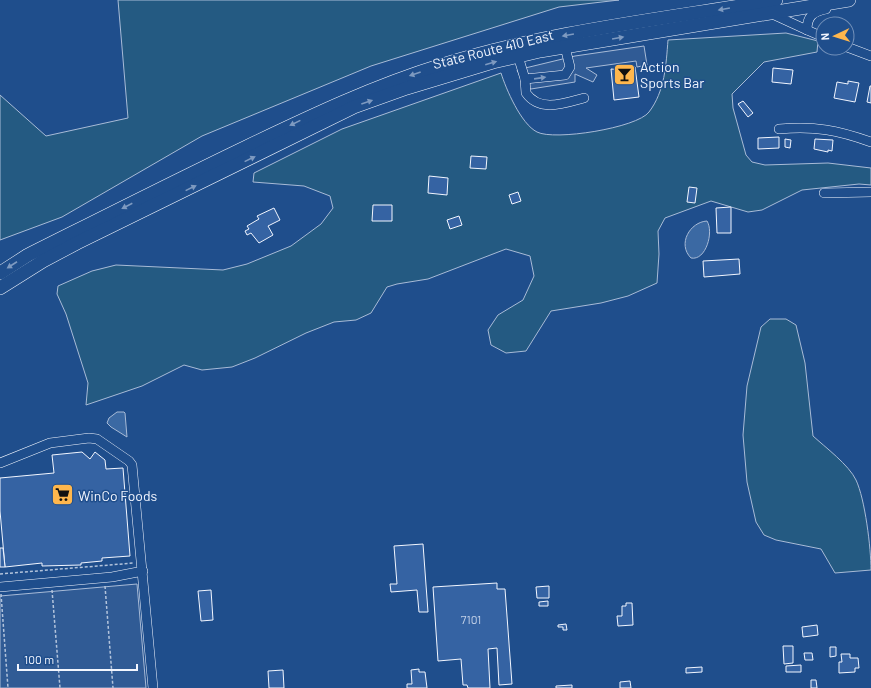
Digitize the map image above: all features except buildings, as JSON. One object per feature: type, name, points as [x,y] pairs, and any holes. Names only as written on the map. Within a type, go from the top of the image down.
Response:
[{"type":"highway","name":"State Route 410 East","points":[[164,194],[336,103],[392,81],[442,65],[502,48],[543,40],[776,0]]},
{"type":"highway","name":"State Route 410 East","points":[[164,194],[354,107],[414,86],[518,56],[849,0]]},
{"type":"highway","points":[[0,296],[164,194]]},
{"type":"highway","points":[[0,273],[28,255],[164,194]]},
{"type":"highway","points":[[0,288],[44,261],[108,229]]},
{"type":"street","points":[[807,30],[810,16],[816,11],[842,6],[854,0]]},
{"type":"street","points":[[770,13],[815,34]]},
{"type":"street","points":[[525,79],[565,75],[570,67],[565,47]]},
{"type":"street","points":[[855,50],[871,56]]},
{"type":"street","points":[[518,56],[525,79],[526,93],[539,104],[557,105],[584,98]]},
{"type":"street","points":[[779,129],[797,128],[840,131],[871,142]]},
{"type":"street","points":[[824,193],[871,192]]},
{"type":"street","points":[[0,463],[50,443],[89,438],[97,439],[129,461],[134,471],[153,688]]},
{"type":"street","points":[[0,587],[97,578],[143,571]]},
{"type":"path","points":[[0,574],[134,563]]},
{"type":"path","points":[[95,566],[99,585],[104,585],[113,688]]},
{"type":"path","points":[[50,570],[60,688]]},
{"type":"path","points":[[0,587],[8,688]]},
{"type":"shaded area","points":[[118,0],[619,0],[559,7],[371,66],[202,136],[62,217],[0,240],[0,95],[46,136],[128,118]]},
{"type":"shaded area","points":[[786,33],[815,40],[815,52],[764,62],[732,94],[733,108],[746,155],[752,162],[765,165],[828,163],[871,168],[871,185],[859,184],[802,190],[762,210],[748,212],[711,201],[665,218],[658,231],[659,254],[657,283],[628,296],[601,303],[551,311],[526,351],[506,353],[491,345],[488,330],[498,315],[523,300],[534,276],[530,256],[506,249],[428,279],[387,287],[371,313],[356,320],[334,322],[306,333],[255,358],[232,367],[202,370],[184,365],[142,386],[86,405],[88,383],[66,314],[57,294],[58,286],[92,271],[116,265],[223,270],[247,264],[291,246],[321,224],[333,208],[330,196],[304,186],[253,182],[254,173],[342,129],[501,73],[506,88],[515,106],[525,122],[537,132],[560,135],[577,134],[613,128],[629,123],[641,118],[649,112],[662,87],[668,40]]},
{"type":"shaded area","points":[[644,46],[647,65],[637,67],[636,61],[586,68],[597,75],[593,82],[575,74],[575,82],[531,89],[524,84],[517,70],[575,56]]},
{"type":"shaded area","points":[[707,221],[710,232],[707,245],[701,255],[696,258],[691,258],[685,246],[687,235],[695,225]]},
{"type":"shaded area","points":[[770,319],[786,319],[796,325],[805,363],[813,436],[848,468],[856,480],[862,499],[867,524],[871,570],[835,573],[821,549],[776,540],[764,535],[756,522],[747,482],[743,435],[747,386],[761,327]]},
{"type":"shaded area","points":[[117,412],[125,413],[127,437],[107,423],[109,418]]},
{"type":"shaded area","points":[[137,584],[146,688],[0,688],[0,596]]},
{"type":"place","name":"Action Sports Bar","points":[[625,74]]},
{"type":"place","name":"WinCo Foods","points":[[63,495]]}]
